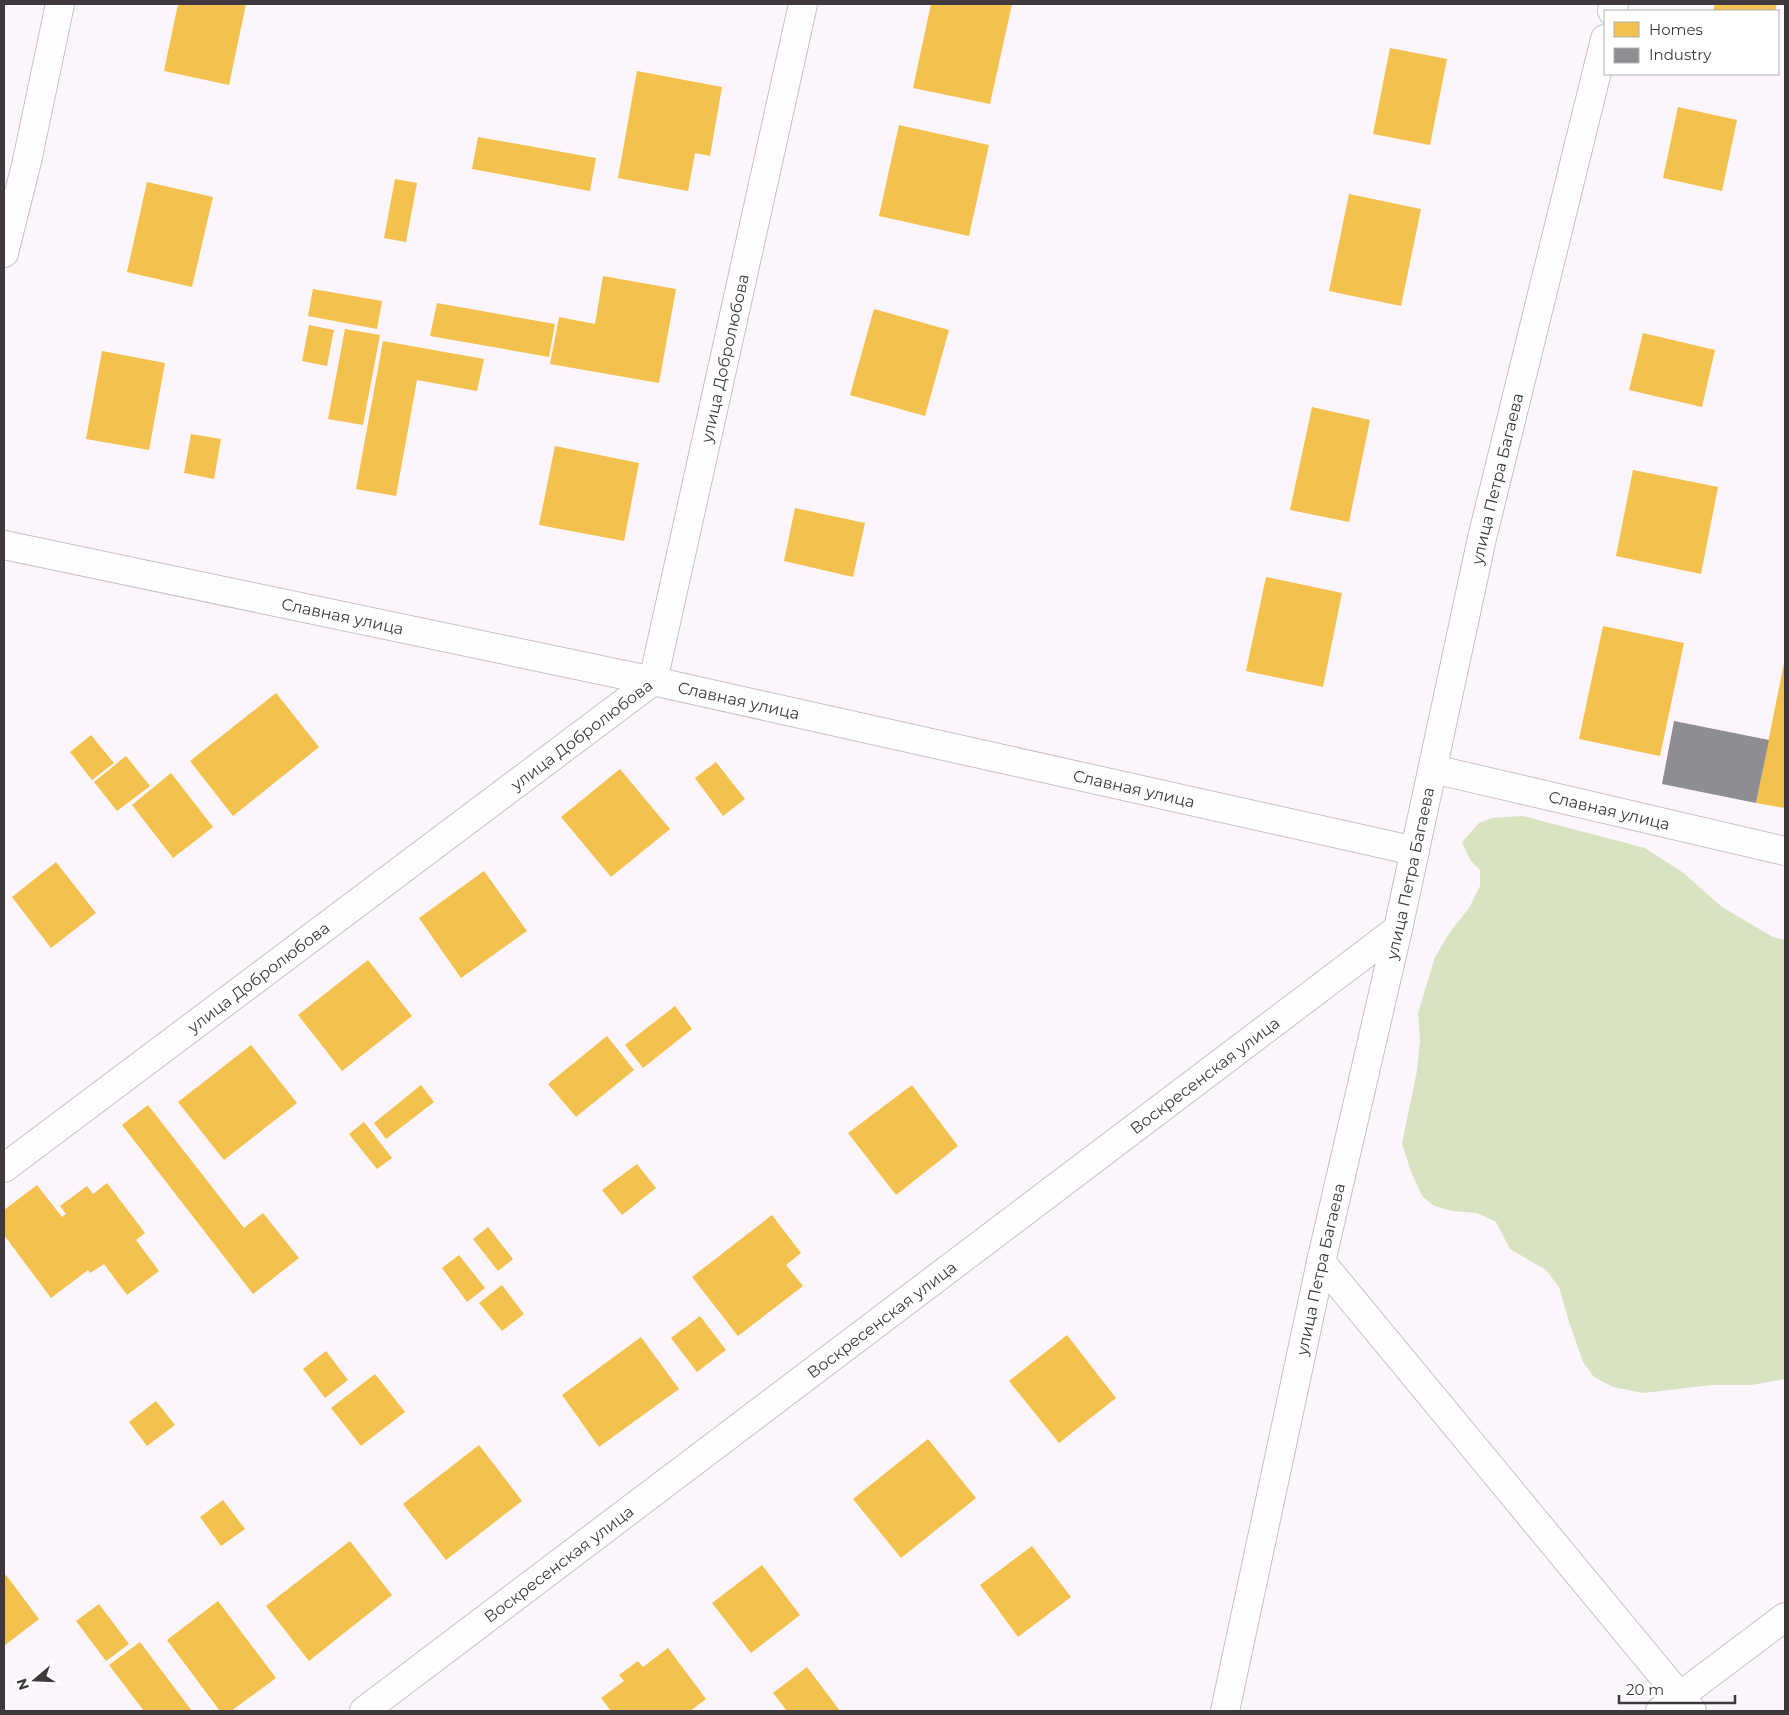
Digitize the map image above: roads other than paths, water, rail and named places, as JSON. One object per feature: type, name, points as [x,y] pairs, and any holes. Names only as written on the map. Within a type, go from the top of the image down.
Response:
[{"type":"street","points":[[4,253],[28,161],[60,4]]},
{"type":"street","name":"улица Добролюбова","points":[[4,1168],[653,681],[803,4]]},
{"type":"street","name":"улица Петра Багаева","points":[[1225,1711],[1321,1262],[1398,929],[1482,538],[1604,43]]},
{"type":"street","points":[[4,184],[28,161]]},
{"type":"street","name":"Славная улица","points":[[4,545],[653,681],[1415,851]]},
{"type":"street","name":"Славная улица","points":[[1433,769],[1785,851]]},
{"type":"street","name":"Воскресенская улица","points":[[364,1711],[1398,929]]},
{"type":"street","points":[[1321,1262],[1677,1706],[1785,1617]]}]
